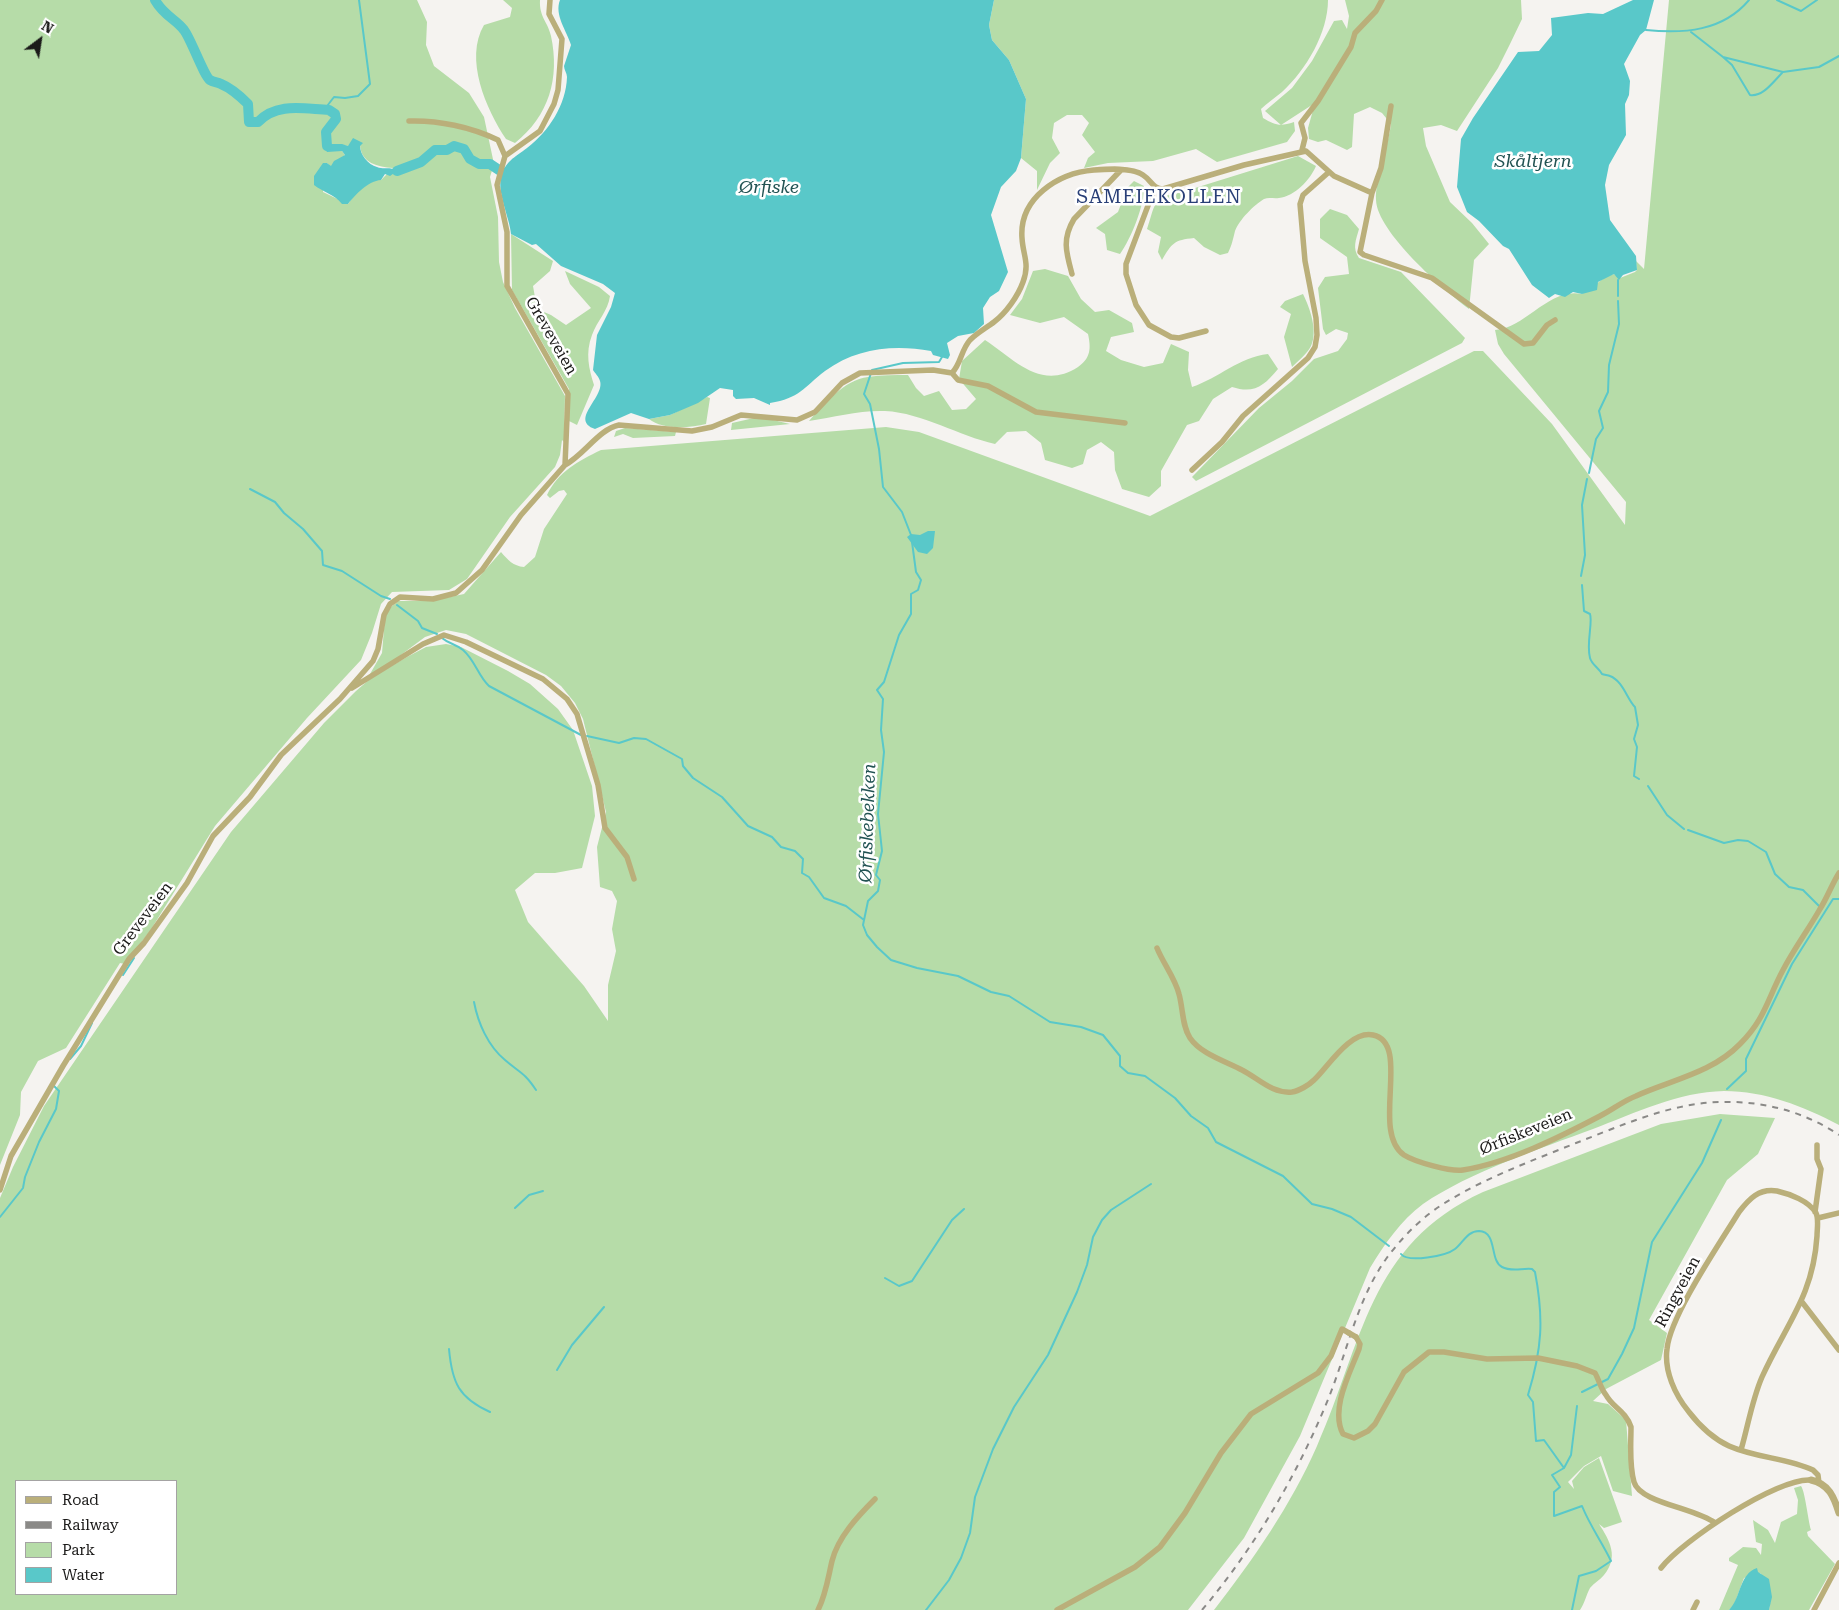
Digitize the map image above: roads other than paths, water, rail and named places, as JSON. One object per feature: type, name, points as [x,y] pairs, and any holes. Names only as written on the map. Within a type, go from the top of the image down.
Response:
[{"type":"street","points":[[409,121],[444,124],[486,134],[498,140],[505,156],[540,131],[556,97],[562,39],[549,14],[550,0]]},
{"type":"street","points":[[1302,150],[1305,138],[1302,123],[1318,101],[1351,47],[1355,33],[1376,11],[1382,0]]},
{"type":"street","points":[[1391,106],[1380,168],[1360,243],[1360,252],[1432,278],[1524,344],[1532,343],[1543,330],[1556,320]]},
{"type":"street","points":[[949,373],[968,341],[996,320],[1011,302],[1023,283],[1027,268],[1022,240],[1022,224],[1025,214],[1035,198],[1055,182],[1067,176],[1094,170],[1121,170],[1141,174],[1155,187],[1167,189],[1302,150],[1309,152],[1329,172],[1372,193]]},
{"type":"street","name":"Greveveien","points":[[0,1190],[11,1156],[63,1066],[129,960],[144,943],[187,883],[213,836],[250,797],[281,755],[346,693],[375,657],[382,623],[390,604],[400,597],[433,599],[456,593],[482,570],[521,515],[565,465],[568,394],[507,286],[507,232],[497,185],[498,175],[505,156]]},
{"type":"street","points":[[1072,274],[1064,246],[1068,227],[1121,170]]},
{"type":"street","points":[[1192,470],[1222,442],[1243,416],[1308,358],[1315,347],[1317,335],[1316,318],[1305,261],[1300,204],[1303,195],[1329,172]]},
{"type":"street","points":[[1155,187],[1126,264],[1126,274],[1136,305],[1149,325],[1171,337],[1179,338],[1206,331]]},
{"type":"street","points":[[565,465],[577,459],[609,429],[619,425],[692,432],[712,427],[741,415],[756,415],[790,420],[811,415],[842,383],[860,373],[871,372],[933,370],[949,373],[958,380],[988,386],[1036,412],[1125,423]]},
{"type":"street","name":"Greveveien","points":[[346,693],[435,637],[449,635],[543,680],[567,699],[577,714],[598,786],[605,828],[627,857],[634,879]]},
{"type":"street","name":"Ørfiskeveien","points":[[1157,948],[1177,987],[1189,1037],[1196,1045],[1218,1059],[1275,1089],[1294,1092],[1313,1081],[1347,1044],[1360,1036],[1372,1035],[1378,1037],[1386,1044],[1391,1054],[1388,1101],[1395,1143],[1402,1154],[1454,1171],[1464,1170],[1522,1153],[1592,1120],[1633,1097],[1679,1080],[1716,1062],[1738,1047],[1764,1015],[1783,970],[1822,906],[1839,873]]},
{"type":"street","points":[[1740,1450],[1754,1396],[1763,1375],[1802,1302],[1813,1268],[1821,1169],[1817,1159],[1817,1145]]},
{"type":"street","name":"Ringveien","points":[[1816,1215],[1806,1203],[1784,1193],[1766,1191],[1749,1198],[1678,1317],[1669,1338],[1667,1350],[1668,1367],[1674,1387],[1683,1405],[1696,1421],[1724,1443],[1740,1450],[1814,1470],[1818,1475],[1819,1483]]},
{"type":"street","points":[[1816,1215],[1839,1213]]},
{"type":"street","points":[[1802,1302],[1839,1350]]},
{"type":"street","points":[[1057,1610],[1135,1567],[1160,1548],[1185,1513],[1222,1453],[1251,1414],[1318,1373],[1331,1356],[1342,1329],[1356,1337],[1360,1344],[1342,1396],[1338,1420],[1343,1434],[1354,1438],[1363,1434],[1375,1424],[1404,1372],[1429,1352],[1444,1352],[1487,1359],[1535,1358],[1587,1369],[1595,1373],[1607,1398],[1622,1410],[1629,1423],[1631,1462],[1637,1487],[1648,1497],[1684,1508],[1715,1523]]},
{"type":"street","points":[[1661,1568],[1682,1546],[1715,1523],[1740,1507],[1791,1483],[1811,1480],[1819,1483],[1830,1492],[1839,1513]]},
{"type":"street","points":[[818,1610],[841,1541],[856,1519],[875,1500]]},
{"type":"street","points":[[1814,1610],[1839,1563]]},
{"type":"street","points":[[1693,1610],[1697,1602]]},
{"type":"water","name":"Ørfiske","points":[[560,0],[994,0],[989,25],[992,40],[1009,60],[1026,99],[1021,158],[1016,171],[1001,187],[991,215],[1008,272],[999,291],[990,297],[983,308],[984,324],[974,333],[958,336],[947,343],[950,355],[948,359],[933,355],[931,351],[903,348],[889,348],[862,353],[837,363],[795,395],[770,403],[770,405],[754,398],[736,399],[733,396],[733,390],[720,388],[698,403],[670,415],[649,419],[631,413],[595,429],[588,425],[586,414],[600,387],[600,381],[593,370],[597,335],[611,307],[615,293],[603,284],[561,266],[536,244],[532,245],[511,234],[500,184],[505,168],[514,157],[542,134],[555,117],[563,98],[567,77],[564,66],[571,45],[560,17]]},
{"type":"water","name":"Skåltjern","points":[[1633,0],[1654,0],[1646,30],[1640,35],[1624,64],[1630,81],[1629,95],[1625,104],[1626,135],[1609,165],[1605,185],[1610,220],[1636,256],[1637,270],[1623,275],[1619,280],[1614,274],[1598,282],[1597,290],[1582,294],[1573,292],[1565,297],[1555,294],[1549,298],[1532,285],[1509,249],[1503,246],[1479,221],[1467,212],[1457,187],[1461,139],[1518,52],[1539,51],[1552,35],[1551,18],[1588,13],[1603,14]]},
{"type":"water","points":[[353,138],[363,143],[360,146],[361,152],[371,164],[380,168],[397,171],[390,176],[385,174],[381,180],[371,183],[363,189],[348,204],[342,204],[336,198],[314,185],[314,176],[323,163],[331,166],[334,161],[345,155],[342,151],[327,152],[325,149],[329,144],[348,146]]},
{"type":"water","points":[[928,531],[935,531],[933,548],[927,554],[918,552],[907,537],[911,534],[920,535]]},
{"type":"water","points":[[1757,1568],[1758,1572],[1769,1579],[1772,1597],[1769,1610],[1729,1610],[1747,1575]]},
{"type":"waterway","points":[[155,0],[162,10],[184,30],[207,77],[239,95],[248,104],[249,122],[258,122],[265,116],[282,109],[329,110],[335,114],[336,119],[326,132],[327,146]]},
{"type":"waterway","points":[[324,110],[334,97],[358,96],[370,84],[359,0]]},
{"type":"waterway","points":[[1646,30],[1674,31],[1702,28],[1727,18],[1749,0]]},
{"type":"waterway","points":[[1777,0],[1801,11],[1817,0]]},
{"type":"waterway","points":[[1691,32],[1723,57],[1783,72],[1819,67],[1839,56]]},
{"type":"waterway","points":[[1723,57],[1732,65],[1750,95],[1759,94],[1782,73]]},
{"type":"waterway","points":[[397,171],[421,162],[435,150],[447,150],[454,146],[464,149],[470,159],[479,164],[490,164],[502,172]]},
{"type":"waterway","points":[[1618,280],[1618,296]]},
{"type":"waterway","points":[[1589,473],[1596,439],[1603,428],[1599,411],[1608,392],[1609,365],[1619,324],[1618,301]]},
{"type":"waterway","name":"Ørfiskebekken","points":[[911,535],[902,512],[883,487],[879,449],[870,404],[864,394],[872,370],[903,363],[939,362],[942,357]]},
{"type":"waterway","points":[[1581,576],[1585,555],[1582,505],[1587,479]]},
{"type":"waterway","points":[[250,489],[275,502],[284,513],[303,529],[322,551],[323,565],[342,571],[381,596],[390,599]]},
{"type":"waterway","name":"Ørfiskebekken","points":[[912,542],[916,572],[921,580],[918,590],[911,594],[911,614],[899,635],[884,682],[877,690],[883,699],[881,730],[884,752],[878,814],[882,851],[876,875],[880,880],[878,891],[868,901],[863,925],[867,935],[891,960],[917,968],[958,976],[991,992],[1009,996],[1050,1022],[1081,1027],[1103,1035],[1120,1056],[1120,1066],[1128,1073],[1145,1076],[1175,1098],[1191,1116],[1208,1128],[1216,1142],[1283,1176],[1312,1204],[1332,1209],[1351,1217],[1389,1246]]},
{"type":"waterway","points":[[1582,585],[1584,611],[1590,614],[1591,618],[1589,646],[1591,660],[1602,674],[1614,678],[1622,686],[1635,707],[1638,725],[1634,739],[1637,747],[1634,776],[1639,779]]},
{"type":"waterway","points":[[397,605],[418,621],[422,628],[437,634]]},
{"type":"waterway","points":[[442,638],[467,654],[489,686],[581,735]]},
{"type":"waterway","points":[[587,736],[619,743],[634,738],[646,739],[682,759],[683,766],[693,778],[722,797],[748,826],[772,837],[781,847],[795,851],[803,859],[802,873],[809,877],[824,898],[846,906],[864,920]]},
{"type":"waterway","points":[[1648,786],[1667,815],[1684,829]]},
{"type":"waterway","points":[[1688,830],[1724,843],[1738,840],[1748,841],[1766,852],[1775,874],[1789,887],[1803,890],[1819,906]]},
{"type":"waterway","points":[[1727,1089],[1746,1071],[1746,1059],[1792,964],[1833,899],[1839,899]]},
{"type":"waterway","points":[[123,975],[134,958]]},
{"type":"waterway","points":[[474,1002],[481,1026],[489,1041],[499,1054],[525,1076],[536,1090]]},
{"type":"waterway","points":[[70,1059],[81,1046],[92,1023]]},
{"type":"waterway","points":[[0,1217],[23,1188],[25,1177],[39,1142],[56,1109],[59,1091],[53,1085]]},
{"type":"waterway","points":[[1582,1392],[1608,1379],[1622,1354],[1634,1328],[1652,1242],[1702,1163],[1721,1120]]},
{"type":"waterway","points":[[926,1610],[949,1580],[961,1558],[970,1533],[975,1497],[993,1449],[1014,1407],[1048,1355],[1077,1292],[1087,1265],[1093,1237],[1102,1220],[1111,1210],[1151,1184]]},
{"type":"waterway","points":[[515,1208],[529,1195],[543,1191]]},
{"type":"waterway","points":[[885,1278],[899,1286],[912,1281],[952,1220],[964,1209]]},
{"type":"waterway","name":"Ørfiskebekken","points":[[1401,1254],[1411,1258],[1444,1254],[1455,1249],[1471,1233],[1479,1231],[1489,1236],[1496,1259],[1502,1267],[1513,1270],[1532,1269],[1535,1272],[1540,1305],[1540,1334],[1539,1348],[1528,1395],[1533,1402],[1536,1441],[1544,1440],[1564,1468],[1552,1475],[1560,1487],[1554,1492],[1554,1516],[1582,1506],[1611,1561],[1596,1571],[1579,1576],[1572,1610]]},
{"type":"waterway","points":[[557,1370],[572,1345],[604,1307]]},
{"type":"waterway","points":[[449,1349],[452,1371],[459,1388],[471,1401],[490,1412]]},
{"type":"waterway","points":[[1564,1468],[1571,1455],[1577,1406]]},
{"type":"railway","points":[[1202,1610],[1240,1561],[1274,1509],[1304,1454],[1329,1397],[1353,1326],[1376,1275],[1397,1245],[1430,1213],[1487,1180],[1522,1165],[1630,1122],[1686,1106],[1723,1102],[1769,1106],[1798,1114],[1839,1135]]},
{"type":"district","name":"SAMEIEKOLLEN","points":[[1159,197]]}]
